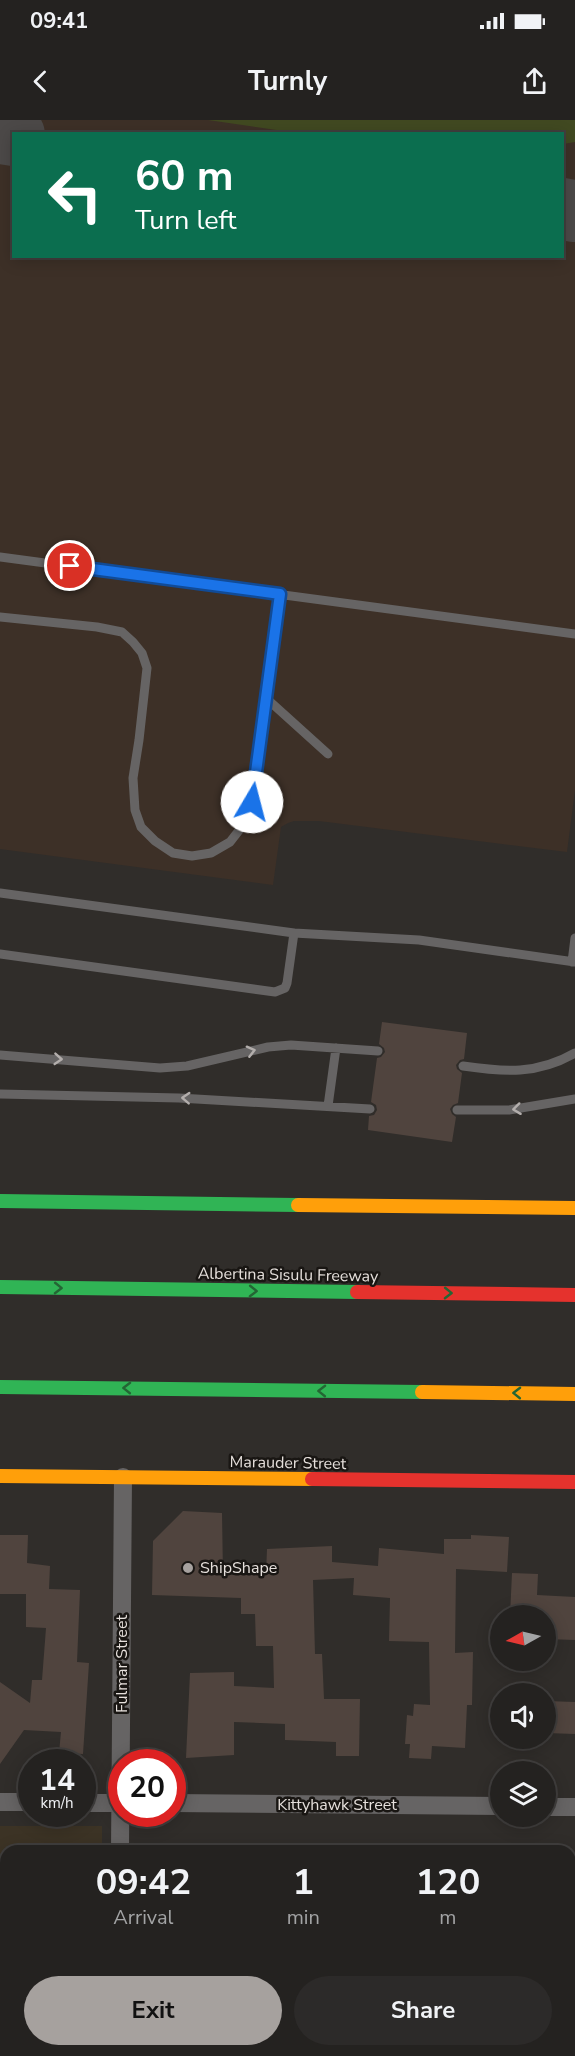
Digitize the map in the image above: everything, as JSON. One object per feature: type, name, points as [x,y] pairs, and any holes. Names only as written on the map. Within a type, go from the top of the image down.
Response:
[{"type":"main road","points":[[0,1201],[575,1208]]},
{"type":"main road","name":"Albertina Sisulu Freeway","points":[[0,1287],[575,1295]]},
{"type":"main road","points":[[0,1387],[575,1394]]},
{"type":"main road","name":"Marauder Street","points":[[0,1476],[575,1482]]},
{"type":"street","name":"Fulmar Street","points":[[121,1749],[123,1478]]},
{"type":"street","points":[[0,1802],[18,1802]]},
{"type":"street","name":"Kittyhawk Street","points":[[186,1803],[490,1806]]},
{"type":"street","points":[[556,1807],[575,1807]]},
{"type":"street","name":"Fulmar Street","points":[[120,1827],[120,1845]]},
{"type":"lane","points":[[0,557],[575,633]]},
{"type":"lane","points":[[0,617],[98,627],[122,632],[138,648],[147,668],[133,778],[135,810],[141,827],[154,841],[173,853],[192,856],[211,853],[230,842],[244,824],[252,802],[280,594]]},
{"type":"lane","points":[[266,698],[328,754]]},
{"type":"lane","points":[[0,893],[294,933],[419,940],[573,962],[575,938]]},
{"type":"lane","points":[[0,954],[275,992],[285,988],[287,983],[294,933]]},
{"type":"lane","points":[[0,1055],[160,1068],[187,1066],[268,1047],[291,1044],[378,1051]]},
{"type":"lane","points":[[328,1106],[336,1048]]},
{"type":"lane","points":[[463,1066],[502,1072],[526,1070],[552,1065],[575,1053]]},
{"type":"lane","points":[[0,1094],[179,1098],[370,1109]]},
{"type":"lane","points":[[457,1110],[509,1110],[575,1100]]},
{"type":"shaded area","points":[[0,120],[575,120],[575,790],[567,852],[319,821],[294,821],[281,827],[273,885],[0,849]]},
{"type":"shaded area","points":[[0,1826],[102,1826],[102,1845],[0,1845]]},
{"type":"green space","points":[[208,120],[575,120],[575,142],[564,144],[564,132],[290,132]]},
{"type":"building","points":[[382,1022],[467,1033],[464,1059],[456,1065],[462,1073],[458,1103],[450,1109],[456,1117],[452,1142],[368,1130],[369,1116],[374,1115],[377,1110],[376,1105],[371,1102],[377,1058],[385,1052],[379,1044]]},
{"type":"building","points":[[183,1511],[222,1513],[223,1575],[266,1575],[267,1549],[332,1546],[332,1562],[378,1566],[379,1548],[444,1554],[444,1539],[471,1539],[471,1535],[509,1537],[507,1572],[456,1569],[455,1653],[473,1652],[472,1705],[467,1705],[465,1748],[432,1746],[431,1759],[409,1758],[410,1744],[405,1744],[407,1715],[413,1716],[414,1704],[430,1705],[429,1642],[389,1641],[390,1598],[353,1595],[354,1578],[313,1580],[315,1654],[322,1654],[324,1699],[360,1699],[359,1756],[336,1756],[336,1742],[285,1740],[285,1724],[234,1722],[234,1755],[186,1758],[190,1673],[234,1672],[234,1686],[274,1688],[273,1646],[256,1646],[255,1614],[241,1614],[241,1598],[152,1595],[153,1541]]},
{"type":"building","points":[[0,1535],[28,1535],[27,1563],[50,1566],[49,1589],[80,1590],[77,1662],[89,1663],[83,1749],[59,1749],[61,1732],[24,1730],[0,1764],[0,1682],[30,1703],[32,1680],[42,1680],[46,1628],[26,1627],[26,1594],[0,1594]]},
{"type":"building","points":[[512,1573],[538,1574],[537,1595],[575,1597],[575,1640],[556,1639],[556,1605],[511,1605]]},
{"type":"building","points":[[556,1701],[575,1702],[575,1734],[556,1733]]},
{"type":"taxiway","points":[[0,133],[12,135]]},
{"type":"taxiway","points":[[564,209],[575,211]]},
{"type":"traffic: fast","points":[[0,1201],[298,1205]]},
{"type":"traffic: fast","points":[[0,1287],[357,1292]]},
{"type":"traffic: fast","points":[[0,1387],[422,1392]]},
{"type":"traffic: slow","points":[[298,1205],[575,1208]]},
{"type":"traffic: slow","points":[[422,1392],[575,1394]]},
{"type":"traffic: slow","points":[[0,1476],[312,1479]]},
{"type":"traffic: jam","points":[[357,1292],[575,1295]]},
{"type":"traffic: jam","points":[[312,1479],[575,1482]]},
{"type":"place","name":"ShipShape","points":[[188,1568]]},
{"type":"route","points":[[70,566],[280,594],[252,802]]}]
